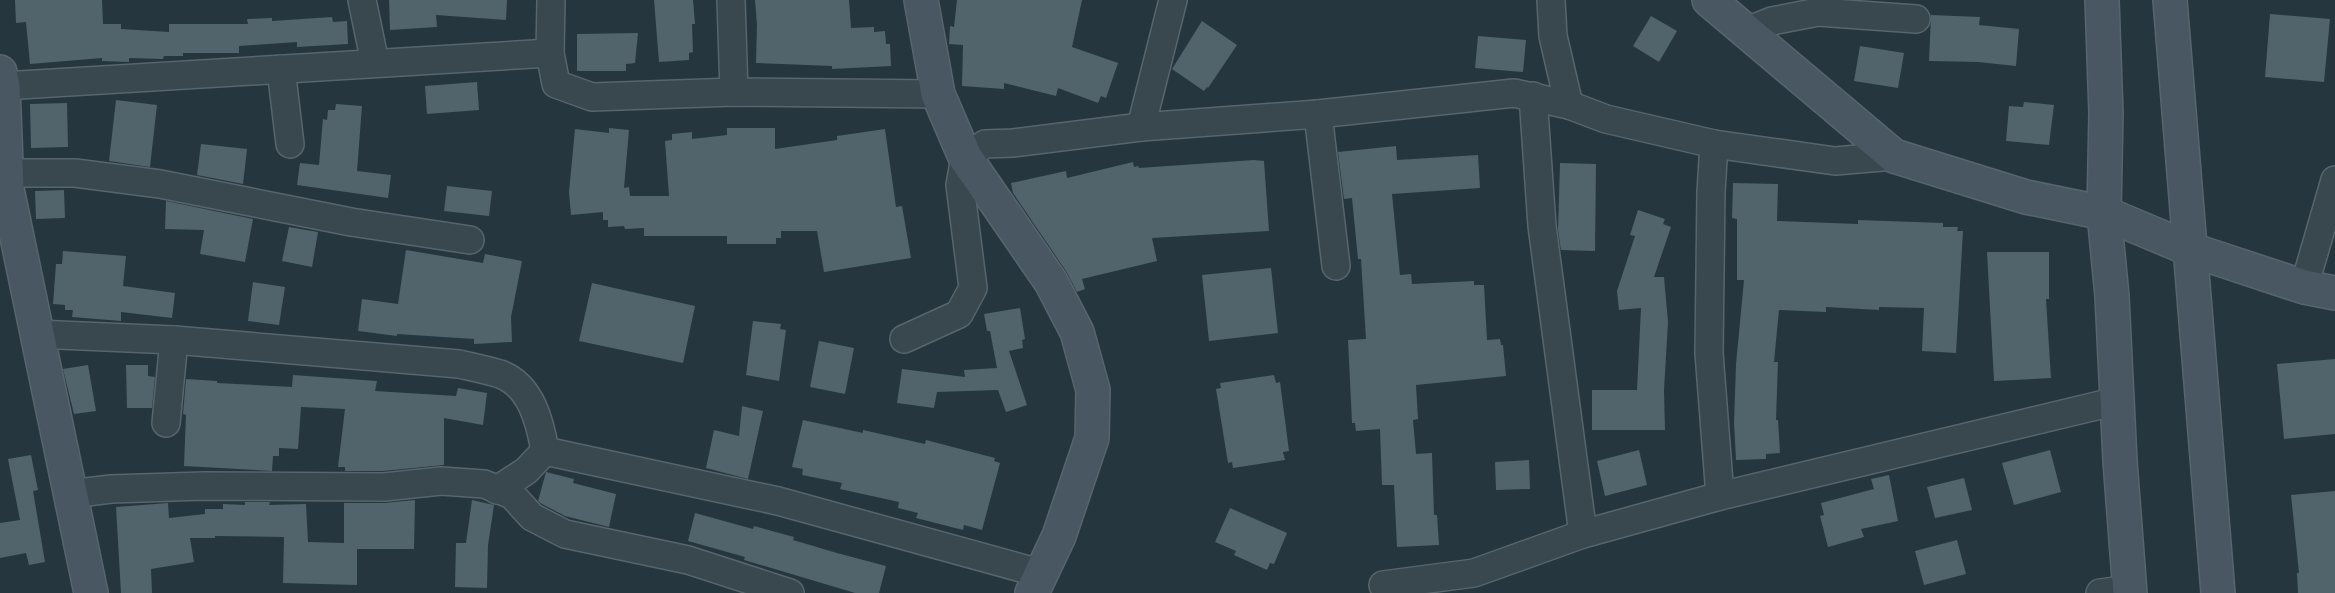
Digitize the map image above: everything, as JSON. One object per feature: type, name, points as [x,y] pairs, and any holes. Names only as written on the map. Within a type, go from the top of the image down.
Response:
[{"type":"main road","points":[[921,0],[938,94],[965,157],[1051,282],[1077,332],[1093,390],[1092,438],[1059,536],[1037,583]]},
{"type":"main road","points":[[1709,0],[1894,156],[2026,196],[2104,213],[2192,250],[2320,290]]},
{"type":"main road","points":[[2102,0],[2106,112],[2104,213],[2112,296],[2120,460],[2120,592]]},
{"type":"main road","points":[[2170,0],[2218,593]]},
{"type":"main road","points":[[1,79],[7,189],[91,593]]},
{"type":"street","points":[[362,0],[375,63]]},
{"type":"street","points":[[551,0],[550,53],[556,84],[592,97],[734,92],[938,94]]},
{"type":"street","points":[[731,0],[734,92]]},
{"type":"street","points":[[1141,127],[1173,0]]},
{"type":"street","points":[[1551,0],[1553,36],[1569,105]]},
{"type":"street","points":[[1747,31],[1772,21],[1818,12],[1916,19]]},
{"type":"street","points":[[1,79],[281,69],[550,53]]},
{"type":"street","points":[[281,69],[290,144]]},
{"type":"street","points":[[904,339],[959,314],[973,288],[960,185],[965,157],[984,144],[1013,143],[1141,127],[1318,114],[1514,93],[1569,105],[1606,119],[1714,144],[1835,160],[1894,156]]},
{"type":"street","points":[[1533,96],[1542,226],[1583,534]]},
{"type":"street","points":[[1318,114],[1336,266]]},
{"type":"street","points":[[1714,144],[1711,192],[1709,353],[1720,496]]},
{"type":"street","points":[[6,173],[75,174],[160,184],[351,222],[470,240]]},
{"type":"street","points":[[2320,290],[2335,180]]},
{"type":"street","points":[[36,334],[174,340],[459,364],[502,375],[517,385],[532,402],[545,451]]},
{"type":"street","points":[[166,423],[174,340]]},
{"type":"street","points":[[1383,585],[1474,573],[1583,534],[1720,496],[2117,401]]},
{"type":"street","points":[[545,451],[778,501],[1037,583]]},
{"type":"street","points":[[498,490],[526,471],[545,451]]},
{"type":"street","points":[[70,494],[111,489],[203,486],[384,487],[441,481],[484,484],[513,495],[532,517],[565,534],[688,560],[790,593]]},
{"type":"building","points":[[15,0],[102,0],[103,24],[121,24],[121,29],[169,32],[169,24],[248,24],[247,19],[272,18],[272,21],[332,17],[333,22],[347,21],[348,44],[297,47],[297,42],[239,46],[239,53],[183,53],[183,56],[164,56],[163,59],[129,58],[129,62],[102,61],[102,58],[30,64],[26,22],[16,23]]},
{"type":"building","points":[[389,0],[507,0],[506,20],[436,15],[437,27],[390,30]]},
{"type":"building","points":[[654,0],[693,0],[695,24],[692,24],[693,52],[689,53],[689,60],[659,62]]},
{"type":"building","points":[[755,0],[849,0],[851,28],[874,27],[874,32],[885,31],[886,44],[890,44],[891,66],[832,69],[832,66],[756,63]]},
{"type":"building","points":[[957,0],[1082,0],[1072,47],[1118,63],[1106,98],[1101,96],[1098,103],[1058,88],[1056,96],[1004,83],[1004,89],[962,86],[963,45],[949,44],[950,26],[954,27]]},
{"type":"building","points":[[2270,14],[2330,19],[2324,82],[2265,77]]},
{"type":"building","points":[[1931,15],[1980,17],[1979,25],[2019,29],[2016,66],[1978,62],[1929,61]]},
{"type":"building","points":[[1651,16],[1677,31],[1659,62],[1633,46]]},
{"type":"building","points":[[1202,21],[1237,45],[1204,91],[1172,69]]},
{"type":"building","points":[[638,33],[635,63],[626,64],[626,71],[577,71],[577,34]]},
{"type":"building","points":[[1478,36],[1526,40],[1523,72],[1475,68]]},
{"type":"building","points":[[1860,46],[1904,53],[1898,88],[1854,81]]},
{"type":"building","points":[[477,82],[479,110],[427,114],[425,86]]},
{"type":"building","points":[[116,100],[157,105],[150,167],[109,161]]},
{"type":"building","points":[[2024,102],[2054,105],[2049,145],[2006,141],[2009,106],[2023,107]]},
{"type":"building","points":[[67,103],[68,147],[31,148],[30,104]]},
{"type":"building","points":[[336,104],[362,106],[357,171],[391,175],[388,198],[297,185],[300,163],[319,165],[323,119],[327,120],[328,110],[335,110]]},
{"type":"building","points":[[609,128],[629,130],[624,188],[629,187],[630,196],[669,196],[665,141],[672,140],[672,134],[692,132],[692,139],[727,135],[727,128],[775,128],[775,149],[837,140],[837,136],[885,129],[896,207],[902,206],[911,258],[824,272],[817,231],[781,231],[781,238],[776,238],[776,244],[727,244],[727,236],[644,236],[644,228],[608,227],[608,220],[603,220],[603,212],[571,215],[569,192],[575,129],[609,133]]},
{"type":"building","points":[[201,144],[247,149],[243,184],[197,175]]},
{"type":"building","points":[[1396,146],[1397,160],[1478,155],[1480,188],[1392,194],[1400,275],[1411,274],[1412,284],[1474,281],[1474,285],[1484,285],[1487,340],[1500,339],[1503,345],[1506,376],[1416,385],[1418,419],[1413,420],[1416,454],[1432,453],[1434,515],[1437,515],[1439,545],[1397,547],[1394,485],[1382,485],[1380,429],[1356,431],[1355,423],[1352,423],[1348,340],[1366,339],[1361,259],[1358,259],[1352,198],[1344,199],[1338,152]]},
{"type":"building","points":[[1264,161],[1269,231],[1152,238],[1157,261],[1082,279],[1085,289],[1077,292],[1066,271],[1013,193],[1011,183],[1066,171],[1067,178],[1133,162],[1134,167],[1139,168]]},
{"type":"building","points":[[1560,163],[1596,164],[1595,251],[1561,250],[1558,230]]},
{"type":"building","points":[[1733,183],[1778,184],[1777,221],[1858,224],[1858,220],[1943,223],[1943,227],[1958,227],[1957,231],[1963,231],[1956,353],[1922,351],[1924,308],[1879,307],[1879,310],[1826,307],[1826,312],[1779,310],[1774,362],[1778,362],[1776,420],[1778,420],[1780,453],[1766,454],[1766,459],[1736,460],[1734,423],[1736,364],[1744,280],[1737,280],[1737,219],[1732,218]]},
{"type":"building","points":[[447,186],[492,191],[489,216],[444,211]]},
{"type":"building","points":[[64,190],[65,218],[36,219],[35,191]]},
{"type":"building","points":[[166,201],[253,219],[245,262],[200,254],[204,230],[165,229]]},
{"type":"building","points":[[1638,210],[1665,219],[1663,224],[1671,227],[1654,277],[1664,277],[1668,322],[1664,390],[1665,430],[1592,430],[1592,390],[1637,390],[1641,308],[1619,310],[1617,291],[1635,236],[1630,235]]},
{"type":"building","points":[[289,227],[318,232],[312,267],[282,261]]},
{"type":"building","points":[[406,250],[483,263],[485,254],[522,261],[511,317],[512,342],[474,344],[474,339],[397,334],[397,336],[358,331],[362,299],[398,304]]},
{"type":"building","points":[[63,251],[126,256],[123,286],[175,293],[172,318],[121,312],[121,321],[72,317],[73,310],[65,310],[65,305],[53,304],[56,264],[62,264]]},
{"type":"building","points":[[1987,252],[2049,252],[2049,299],[2046,299],[2051,378],[1994,381]]},
{"type":"building","points":[[1271,268],[1278,333],[1209,341],[1202,275]]},
{"type":"building","points":[[253,282],[285,287],[279,325],[248,321]]},
{"type":"building","points":[[592,283],[695,306],[683,363],[579,341]]},
{"type":"building","points":[[1020,308],[1025,339],[1022,340],[1023,348],[1009,351],[1027,405],[1006,412],[998,390],[937,392],[934,408],[897,403],[902,369],[965,377],[964,370],[997,368],[990,331],[987,331],[984,314]]},
{"type":"building","points":[[753,321],[781,324],[780,329],[786,330],[779,381],[746,375]]},
{"type":"building","points":[[819,341],[854,348],[845,394],[810,387]]},
{"type":"building","points":[[2335,359],[2335,434],[2284,439],[2277,364]]},
{"type":"building","points":[[88,365],[96,411],[74,414],[63,369]]},
{"type":"building","points":[[126,365],[148,365],[148,376],[155,377],[152,408],[127,408]]},
{"type":"building","points":[[293,375],[377,381],[375,391],[456,396],[458,388],[487,393],[483,425],[444,418],[444,465],[383,471],[345,471],[345,467],[338,467],[345,409],[301,407],[298,449],[279,448],[279,456],[273,456],[272,471],[184,466],[186,415],[183,414],[186,379],[292,387]]},
{"type":"building","points":[[1274,375],[1276,383],[1280,382],[1289,451],[1283,452],[1285,460],[1233,468],[1232,462],[1228,463],[1216,389],[1221,388],[1220,383]]},
{"type":"building","points":[[742,406],[763,411],[748,479],[706,468],[714,430],[739,436]]},
{"type":"building","points":[[803,420],[925,444],[926,440],[995,458],[994,461],[1000,463],[982,530],[964,525],[963,530],[916,518],[918,513],[898,508],[899,502],[840,489],[842,483],[802,475],[803,469],[792,467]]},
{"type":"building","points":[[1639,450],[1647,485],[1605,496],[1597,461]]},
{"type":"building","points":[[2050,450],[2061,492],[2014,505],[2002,463]]},
{"type":"building","points":[[31,455],[38,490],[33,491],[45,562],[29,565],[26,553],[0,558],[0,523],[20,520],[8,459]]},
{"type":"building","points":[[1529,460],[1530,489],[1496,490],[1495,462]]},
{"type":"building","points":[[546,472],[574,479],[573,483],[616,494],[609,527],[565,516],[538,501]]},
{"type":"building","points":[[1889,475],[1898,521],[1861,529],[1864,537],[1828,547],[1820,516],[1824,515],[1821,503],[1874,489],[1871,479]]},
{"type":"building","points":[[1964,478],[1972,510],[1935,518],[1927,487]]},
{"type":"building","points":[[2335,491],[2335,593],[2298,593],[2297,573],[2299,573],[2291,495]]},
{"type":"building","points":[[415,500],[414,549],[357,549],[357,585],[283,583],[284,537],[215,536],[215,538],[190,538],[194,562],[151,569],[152,593],[121,593],[116,507],[168,503],[169,518],[205,514],[205,509],[223,509],[223,504],[245,505],[245,502],[270,502],[269,505],[306,504],[308,542],[344,543],[344,503]]},
{"type":"building","points":[[472,500],[494,505],[488,545],[487,588],[455,587],[456,543],[466,543]]},
{"type":"building","points":[[1230,508],[1287,533],[1274,564],[1270,563],[1267,570],[1234,555],[1236,551],[1215,542]]},
{"type":"building","points":[[695,513],[753,529],[754,526],[794,537],[793,540],[886,566],[879,593],[855,593],[688,541]]},
{"type":"building","points":[[1957,540],[1966,574],[1924,585],[1915,551]]}]
